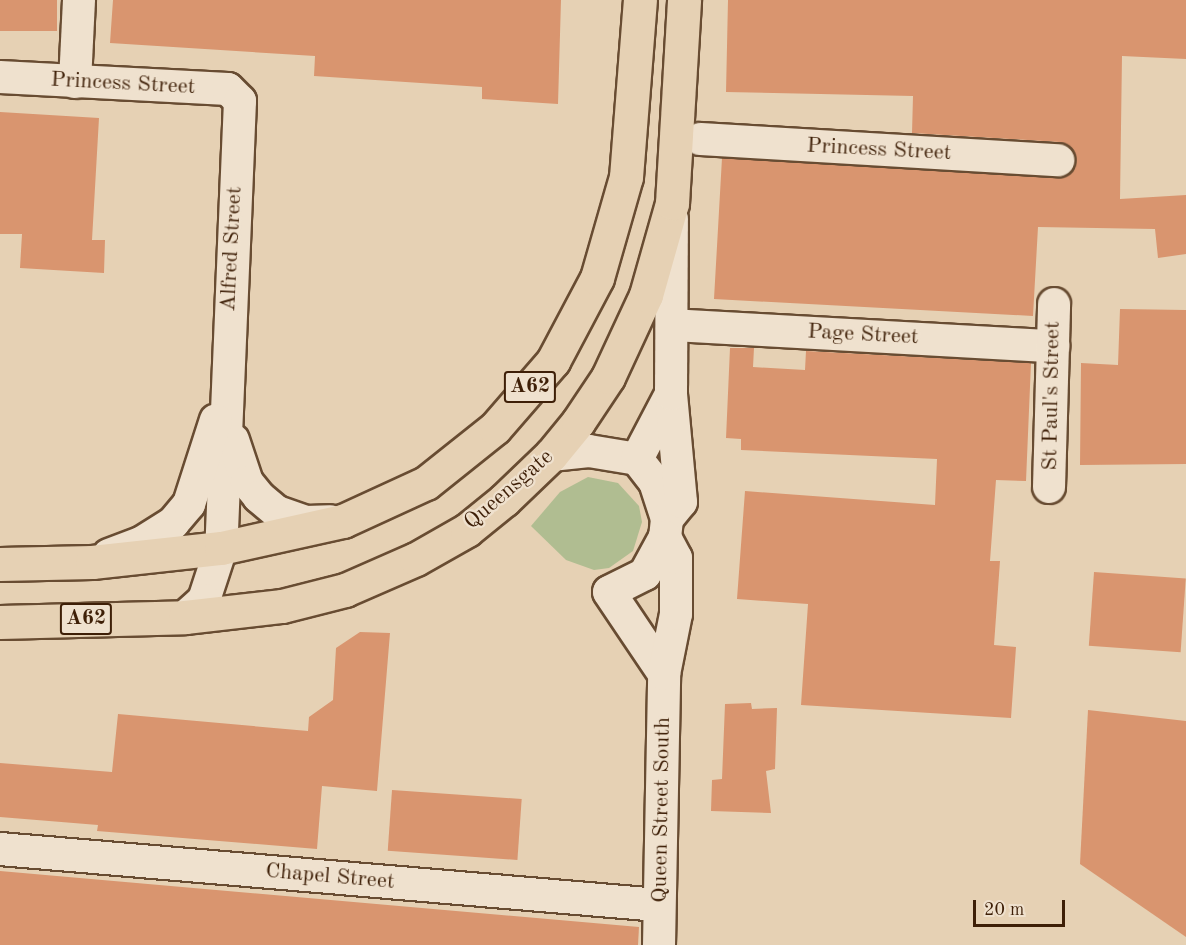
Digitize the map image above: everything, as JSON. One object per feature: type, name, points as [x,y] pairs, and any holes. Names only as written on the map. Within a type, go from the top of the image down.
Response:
[{"type":"highway","name":"A62","points":[[0,564],[92,562],[221,548],[343,521],[426,483],[495,428],[553,361],[597,279],[624,187],[640,0]]},
{"type":"highway","name":"Queensgate","points":[[0,622],[185,617],[282,606],[372,580],[467,530],[551,455],[608,377],[646,295],[672,203],[684,0]]},
{"type":"street","points":[[75,82],[79,0]]},
{"type":"street","name":"Princess Street","points":[[0,77],[228,89],[240,101]]},
{"type":"street","name":"Alfred Street","points":[[185,617],[204,600],[221,548],[224,397],[240,101]]},
{"type":"street","name":"Princess Street","points":[[700,139],[1058,160]]},
{"type":"street","points":[[668,662],[609,592],[645,574],[681,502],[671,394],[672,203]]},
{"type":"street","name":"St Paul's Street","points":[[1049,487],[1054,304]]},
{"type":"street","name":"Page Street","points":[[672,325],[1053,346]]},
{"type":"street","points":[[551,455],[589,451],[637,459],[671,394]]},
{"type":"street","name":"Alfred Street","points":[[224,397],[235,450],[259,497],[277,512],[306,522],[343,521]]},
{"type":"street","name":"Alfred Street","points":[[92,562],[141,543],[173,523],[189,504],[224,397]]},
{"type":"street","name":"Queen Street South","points":[[637,459],[655,482],[676,558],[668,662],[659,945]]},
{"type":"street","name":"Queen Street South","points":[[645,574],[665,613],[668,662]]},
{"type":"street","name":"Chapel Street","points":[[0,849],[660,905]]},
{"type":"green space","points":[[588,477],[618,483],[639,506],[642,522],[633,551],[609,568],[594,570],[566,560],[531,526],[560,492]]},
{"type":"building","points":[[0,0],[57,0],[57,31],[0,31]]},
{"type":"building","points":[[113,0],[561,0],[558,104],[482,99],[482,87],[314,76],[315,56],[110,43]]},
{"type":"building","points":[[728,0],[1186,0],[1186,59],[1122,56],[1120,199],[1186,195],[1186,254],[1158,258],[1155,229],[1038,227],[1033,316],[714,299],[722,158],[1057,178],[1073,170],[1076,160],[1068,145],[1059,142],[912,133],[913,96],[726,92]]},
{"type":"building","points":[[0,112],[99,118],[92,240],[105,240],[104,273],[20,268],[22,234],[0,234]]},
{"type":"building","points":[[1120,309],[1186,310],[1186,464],[1080,465],[1081,363],[1118,365]]},
{"type":"building","points":[[730,348],[754,348],[753,367],[805,370],[806,351],[1031,363],[1026,481],[996,480],[990,561],[1000,561],[994,645],[1016,647],[1011,718],[801,705],[808,604],[737,599],[745,491],[935,505],[937,459],[741,450],[741,439],[726,438]]},
{"type":"building","points":[[1094,572],[1186,578],[1181,652],[1089,646]]},
{"type":"building","points":[[360,632],[390,633],[377,791],[322,786],[317,849],[97,831],[98,825],[0,817],[0,763],[112,772],[118,714],[308,731],[309,717],[333,700],[336,648]]},
{"type":"building","points":[[751,703],[752,709],[777,708],[775,769],[766,771],[771,813],[711,811],[712,780],[722,779],[725,704]]},
{"type":"building","points":[[1088,710],[1186,721],[1186,937],[1080,864]]},
{"type":"building","points":[[392,790],[522,799],[517,860],[388,851]]},
{"type":"building","points":[[0,871],[639,927],[638,945],[0,945]]}]
